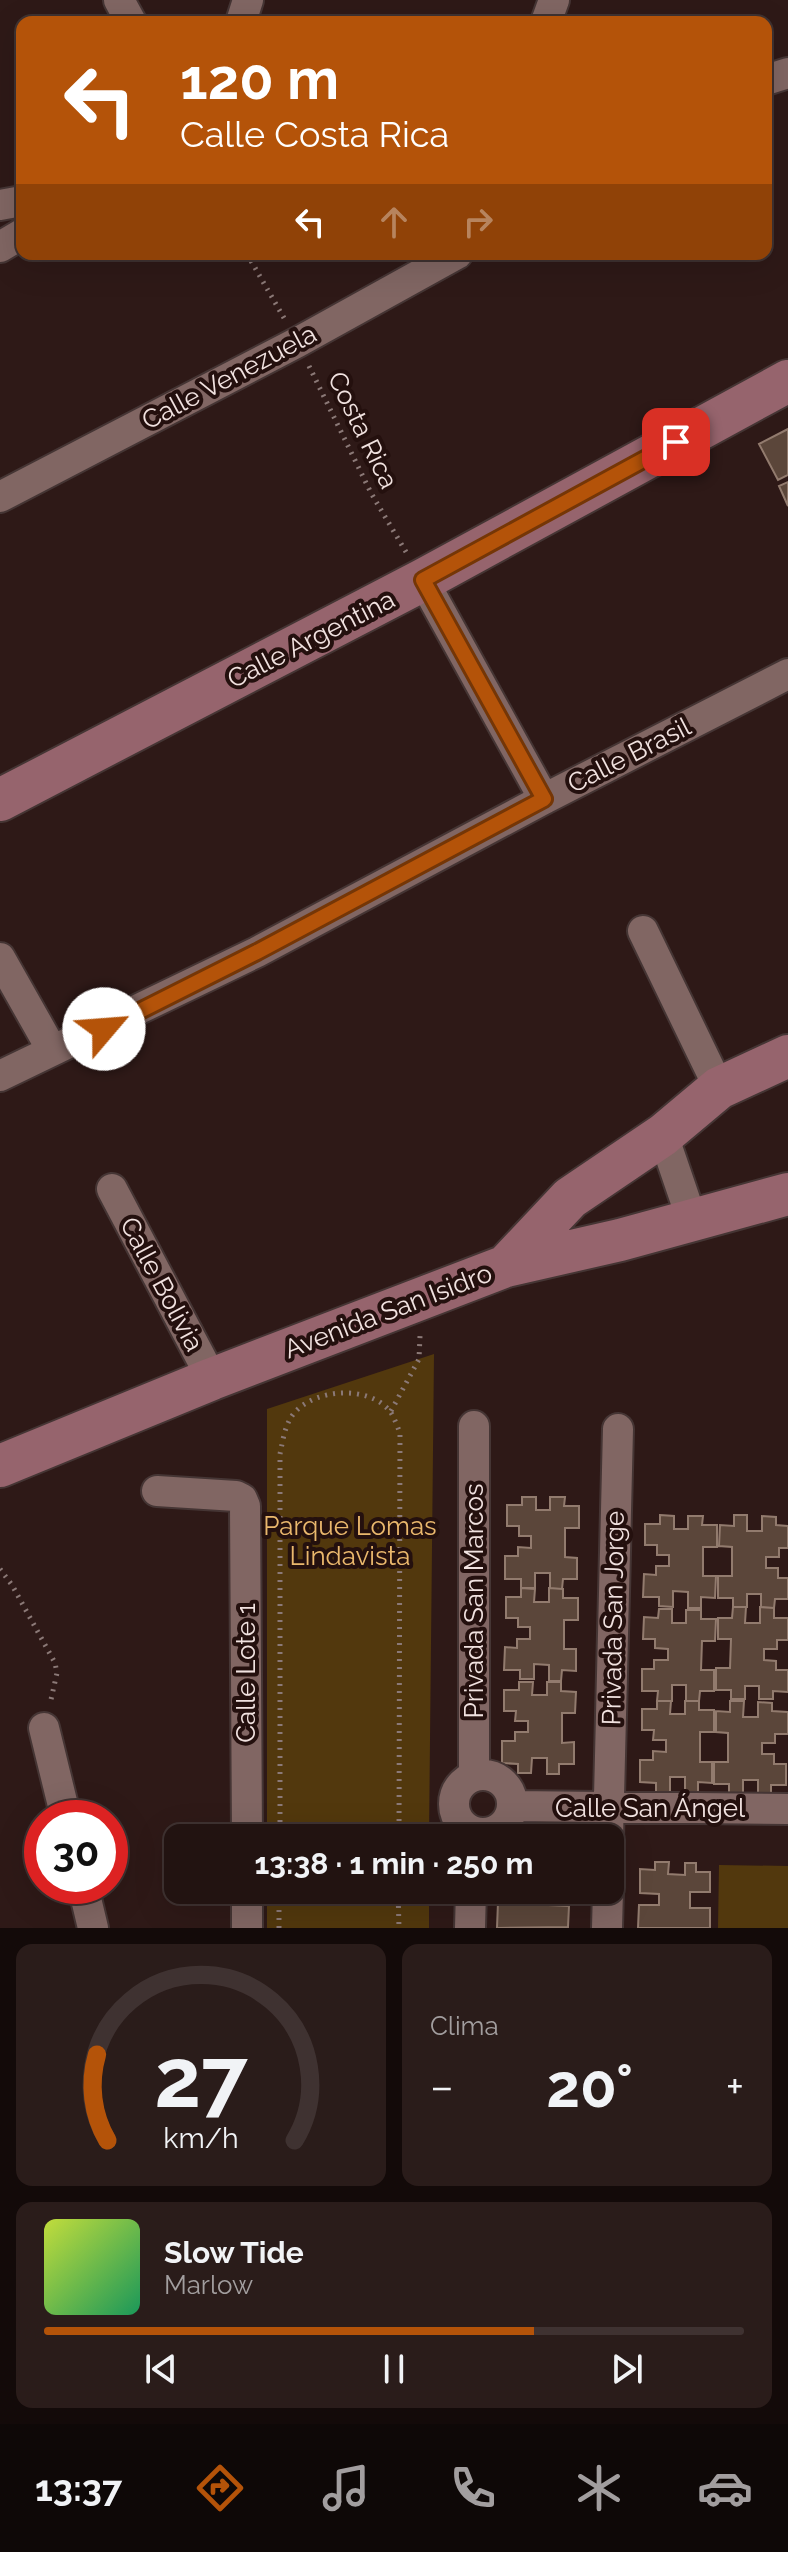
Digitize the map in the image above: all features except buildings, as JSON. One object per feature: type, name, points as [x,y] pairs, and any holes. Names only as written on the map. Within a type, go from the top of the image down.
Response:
[{"type":"street","name":"Calle Venezuela","points":[[0,497],[298,342],[446,260]]},
{"type":"street","name":"Calle Argentina","points":[[0,800],[423,580],[788,381]]},
{"type":"street","points":[[423,580],[544,799]]},
{"type":"street","name":"Calle Brasil","points":[[0,1076],[104,1029],[257,952],[544,799],[788,674]]},
{"type":"street","points":[[643,931],[719,1088]]},
{"type":"street","points":[[0,958],[52,1050]]},
{"type":"street","points":[[506,1266],[570,1198],[663,1135],[719,1088],[788,1056]]},
{"type":"street","points":[[663,1135],[692,1220]]},
{"type":"street","name":"Calle Bolivia","points":[[112,1189],[212,1379]]},
{"type":"street","name":"Avenida San Isidro","points":[[0,1466],[212,1379],[506,1266],[788,1194]]},
{"type":"street","name":"Privada San Marcos","points":[[474,1426],[474,1776]]},
{"type":"street","name":"Privada San Jorge","points":[[608,1824],[618,1429]]},
{"type":"street","name":"Calle Lote 1","points":[[157,1491],[236,1496],[242,1499],[245,1506],[247,1824]]},
{"type":"street","points":[[44,1728],[62,1800]]},
{"type":"street","points":[[462,1824],[454,1804],[460,1786],[474,1776],[491,1776],[504,1784],[513,1806],[502,1824]]},
{"type":"street","name":"Calle San Ángel","points":[[513,1806],[788,1809]]},
{"type":"street","points":[[87,1904],[93,1928]]},
{"type":"street","points":[[247,1904],[247,1928]]},
{"type":"street","points":[[470,1928],[471,1904]]},
{"type":"street","points":[[607,1928],[608,1904]]},
{"type":"path","name":"Costa Rica","points":[[250,260],[298,342],[371,493],[423,580]]},
{"type":"path","points":[[391,1411],[419,1359],[417,1299]]},
{"type":"path","points":[[280,1824],[280,1454],[285,1432],[294,1414],[310,1400],[331,1394],[360,1395],[391,1411],[400,1433],[399,1824]]},
{"type":"path","points":[[0,1569],[55,1663],[56,1682],[44,1728]]},
{"type":"path","points":[[279,1904],[279,1928]]},
{"type":"path","points":[[398,1904],[399,1928]]},
{"type":"green space","name":"Parque Lomas Lindavista","points":[[434,1354],[429,1824],[267,1824],[267,1409]]},
{"type":"green space","points":[[719,1865],[788,1866],[788,1928],[718,1928]]},
{"type":"green space","points":[[267,1904],[429,1904],[429,1928],[267,1928]]},
{"type":"route","points":[[104,1029],[257,952],[544,799],[423,580],[676,442]]}]
